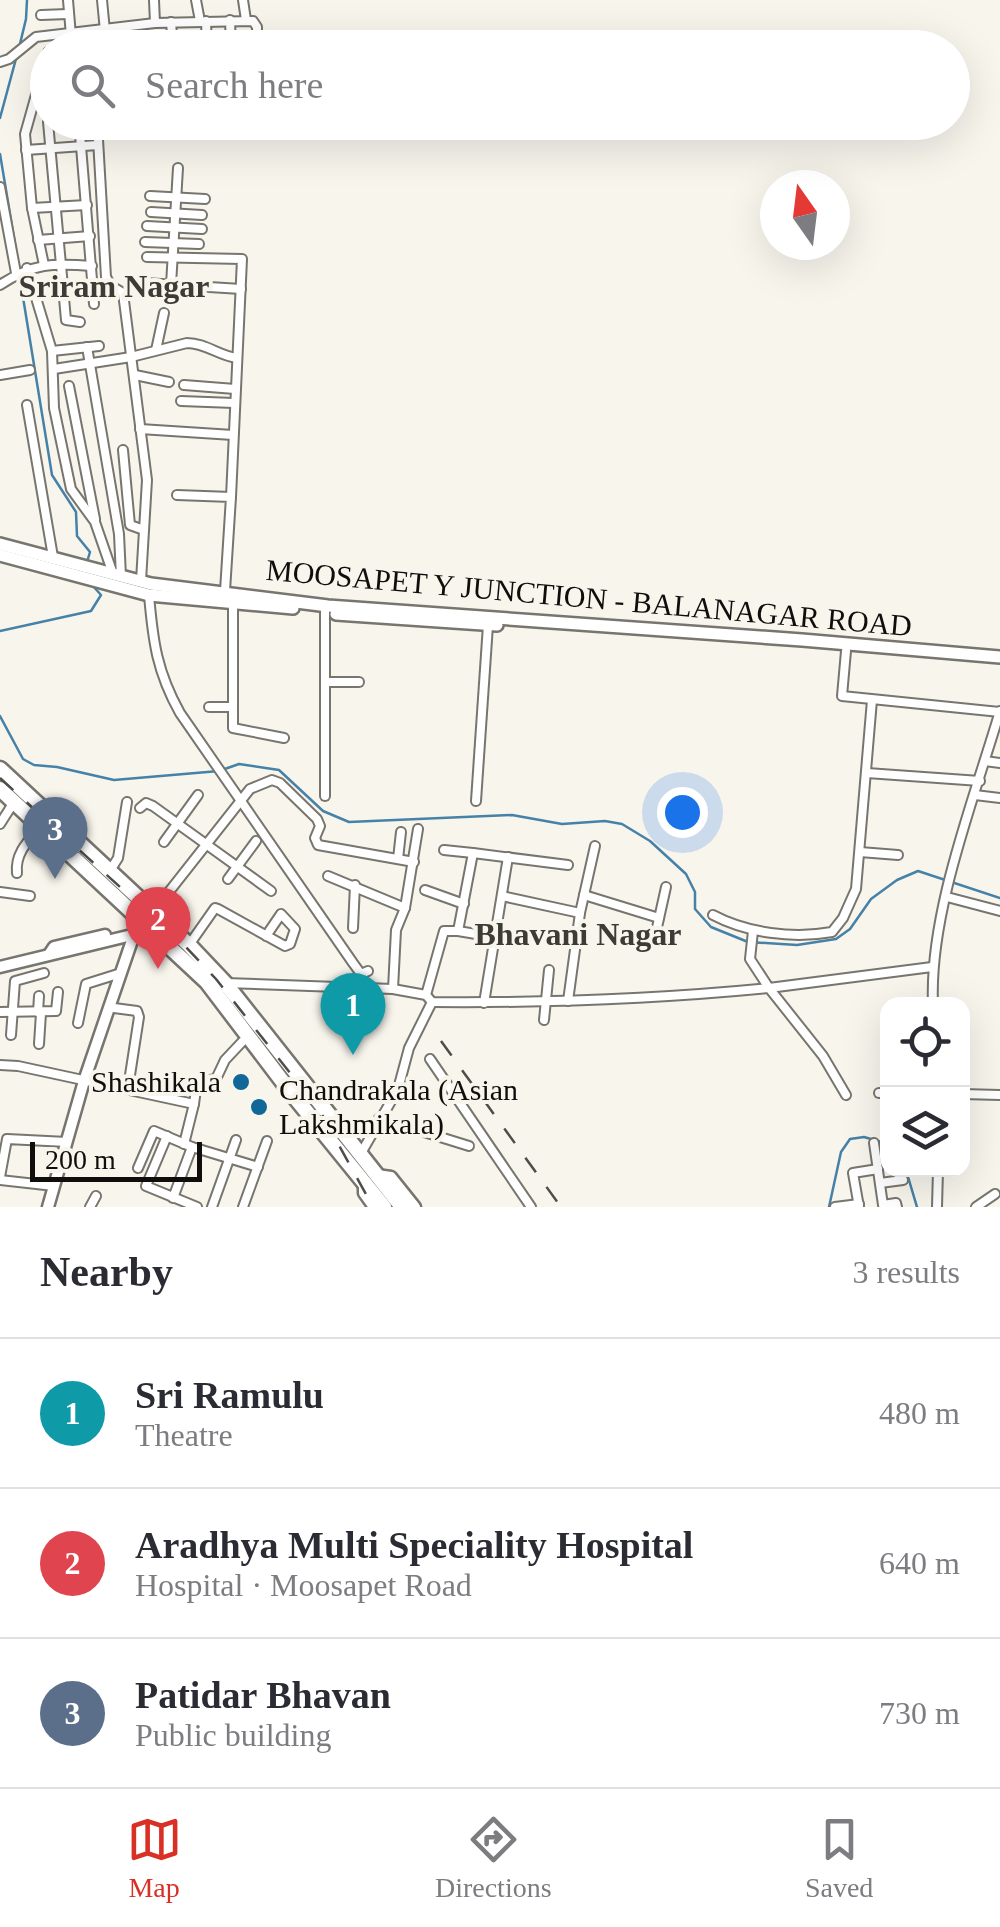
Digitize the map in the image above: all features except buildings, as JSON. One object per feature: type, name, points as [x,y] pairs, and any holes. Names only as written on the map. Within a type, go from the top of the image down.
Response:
[{"type":"highway","points":[[0,769],[106,874],[143,931],[189,945],[226,983],[360,1154],[370,1178]]},
{"type":"highway","points":[[1,791],[90,876],[106,874],[123,906],[143,931],[207,982],[288,1090],[394,1204]]},
{"type":"main road","points":[[0,544],[53,557],[76,568]]},
{"type":"main road","points":[[0,555],[184,593]]},
{"type":"main road","points":[[112,577],[149,596],[184,593],[229,597],[370,618],[1000,661]]},
{"type":"main road","name":"MOOSAPET Y JUNCTION - BALANAGAR ROAD","points":[[229,597],[802,640],[1000,661]]},
{"type":"street","points":[[68,0],[70,30]]},
{"type":"street","points":[[102,0],[102,30]]},
{"type":"street","points":[[154,0],[155,23]]},
{"type":"street","points":[[196,0],[204,30]]},
{"type":"street","points":[[244,0],[246,20]]},
{"type":"street","points":[[41,15],[68,14]]},
{"type":"street","points":[[109,30],[203,20],[253,21],[257,30]]},
{"type":"street","points":[[230,20],[230,30]]},
{"type":"street","points":[[172,22],[172,30]]},
{"type":"street","points":[[0,62],[30,42]]},
{"type":"street","points":[[30,115],[26,150],[32,208],[44,265]]},
{"type":"street","points":[[50,140],[67,322],[80,322]]},
{"type":"street","points":[[81,140],[94,304]]},
{"type":"street","points":[[98,140],[106,277],[122,293],[147,480],[140,581]]},
{"type":"street","points":[[26,150],[98,146]]},
{"type":"street","points":[[171,284],[178,168]]},
{"type":"street","points":[[0,187],[20,271],[52,351],[54,408],[71,490],[95,522]]},
{"type":"street","points":[[150,196],[204,199]]},
{"type":"street","points":[[32,208],[87,205]]},
{"type":"street","points":[[152,212],[202,215]]},
{"type":"street","points":[[147,226],[202,229]]},
{"type":"street","points":[[38,240],[90,236]]},
{"type":"street","points":[[144,242],[199,244]]},
{"type":"street","points":[[147,257],[242,259],[231,497],[232,724],[236,730],[284,738]]},
{"type":"street","points":[[0,285],[20,271],[44,265],[92,266]]},
{"type":"street","points":[[145,283],[241,289]]},
{"type":"street","points":[[156,350],[164,313]]},
{"type":"street","points":[[54,369],[194,342],[222,356],[237,358]]},
{"type":"street","points":[[52,351],[98,346]]},
{"type":"street","points":[[88,348],[119,534],[112,577]]},
{"type":"street","points":[[0,375],[30,370]]},
{"type":"street","points":[[135,375],[168,382]]},
{"type":"street","points":[[184,385],[235,389]]},
{"type":"street","points":[[69,386],[95,522],[112,577]]},
{"type":"street","points":[[181,401],[234,402]]},
{"type":"street","points":[[27,405],[53,557]]},
{"type":"street","points":[[140,429],[233,435]]},
{"type":"street","points":[[81,446],[104,442]]},
{"type":"street","points":[[122,450],[130,525],[144,530]]},
{"type":"street","points":[[177,495],[231,497]]},
{"type":"street","points":[[149,596],[154,652],[162,682],[353,963],[361,974],[368,971]]},
{"type":"street","points":[[325,796],[326,612]]},
{"type":"street","points":[[476,801],[488,625]]},
{"type":"street","points":[[846,651],[842,696],[1000,711],[948,893],[932,967],[933,997]]},
{"type":"street","points":[[325,682],[359,682]]},
{"type":"street","points":[[712,914],[752,934],[832,932],[843,918],[856,889],[872,700]]},
{"type":"street","points":[[209,707],[232,708]]},
{"type":"street","points":[[985,761],[1000,763]]},
{"type":"street","points":[[867,773],[980,780]]},
{"type":"street","points":[[50,1207],[121,974],[143,931],[208,847],[239,799],[262,782],[280,783],[320,823],[315,838],[318,845],[414,862]]},
{"type":"street","points":[[164,842],[198,794]]},
{"type":"street","points":[[976,795],[1000,798]]},
{"type":"street","points":[[0,824],[14,802]]},
{"type":"street","points":[[106,874],[118,858],[127,802]]},
{"type":"street","points":[[140,808],[146,804],[153,806],[271,891]]},
{"type":"street","points":[[16,873],[24,845],[38,828]]},
{"type":"street","points":[[393,989],[396,930],[405,908],[418,829]]},
{"type":"street","points":[[398,859],[401,832]]},
{"type":"street","points":[[228,879],[256,842]]},
{"type":"street","points":[[568,1001],[594,846]]},
{"type":"street","points":[[444,850],[568,864]]},
{"type":"street","points":[[860,852],[898,855]]},
{"type":"street","points":[[458,931],[473,853]]},
{"type":"street","points":[[484,1003],[508,857]]},
{"type":"street","points":[[328,876],[405,908]]},
{"type":"street","points":[[353,928],[355,885]]},
{"type":"street","points":[[656,932],[666,887]]},
{"type":"street","points":[[425,890],[464,904]]},
{"type":"street","points":[[0,892],[30,896]]},
{"type":"street","points":[[948,893],[1000,911]]},
{"type":"street","points":[[584,895],[659,918]]},
{"type":"street","points":[[502,896],[580,913]]},
{"type":"street","points":[[50,953],[54,947],[128,930],[123,906]]},
{"type":"street","points":[[189,945],[215,908],[266,936]]},
{"type":"street","points":[[360,1154],[398,1089],[429,998],[444,932],[448,929],[476,934]]},
{"type":"street","points":[[0,967],[143,931]]},
{"type":"street","points":[[50,1207],[87,1081],[143,931]]},
{"type":"street","points":[[752,934],[749,950],[753,967],[823,1056],[846,1096]]},
{"type":"street","points":[[226,983],[393,989],[429,998],[484,1003],[546,1002],[660,998],[932,967]]},
{"type":"street","points":[[544,1020],[549,970]]},
{"type":"street","points":[[11,1035],[15,981],[44,973]]},
{"type":"street","points":[[78,1023],[86,984],[121,974]]},
{"type":"street","points":[[0,1012],[56,1011],[58,992]]},
{"type":"street","points":[[39,996],[39,1044]]},
{"type":"street","points":[[114,1008],[137,1012],[139,1016],[128,1088]]},
{"type":"street","points":[[173,1198],[188,1146],[197,1082],[214,1082],[229,1054],[242,1042]]},
{"type":"street","points":[[430,1059],[532,1207]]},
{"type":"street","points":[[0,1065],[194,1104]]},
{"type":"street","points":[[398,1089],[426,1096]]},
{"type":"street","points":[[970,1094],[1000,1095]]},
{"type":"street","points":[[379,1118],[469,1146]]},
{"type":"street","points":[[138,1168],[153,1131],[258,1167]]},
{"type":"street","points":[[167,1136],[146,1186],[197,1207]]},
{"type":"street","points":[[54,1186],[0,1178],[7,1139],[67,1142]]},
{"type":"street","points":[[212,1207],[236,1140]]},
{"type":"street","points":[[243,1207],[267,1141]]},
{"type":"street","points":[[874,1143],[882,1204]]},
{"type":"street","points":[[862,1206],[853,1173],[878,1170]]},
{"type":"street","points":[[374,1207],[364,1192],[370,1178],[391,1177],[415,1207]]},
{"type":"street","points":[[936,1207],[938,1177]]},
{"type":"street","points":[[880,1183],[903,1180]]},
{"type":"street","points":[[976,1207],[998,1194]]},
{"type":"street","points":[[997,1207],[998,1194]]},
{"type":"street","points":[[90,1207],[96,1196]]},
{"type":"street","points":[[835,1206],[896,1203],[896,1207]]},
{"type":"waterway","points":[[19,48],[27,0]]},
{"type":"waterway","points":[[0,118],[17,55]]},
{"type":"waterway","points":[[0,154],[17,256]]},
{"type":"waterway","points":[[20,279],[52,475],[76,512],[77,536],[90,552],[87,562]]},
{"type":"waterway","points":[[0,631],[91,611],[101,595],[93,586]]},
{"type":"waterway","points":[[0,716],[23,759],[34,765],[114,780],[219,771],[239,764],[279,770],[323,811],[349,822],[512,815],[562,824],[622,824],[650,841],[686,874],[695,892],[695,909],[711,927],[748,942],[797,945],[836,939],[850,929],[871,899],[897,880],[918,871],[1000,898]]},
{"type":"waterway","points":[[829,1207],[841,1152],[850,1139],[864,1137],[880,1142]]},
{"type":"waterway","points":[[908,1177],[917,1207]]},
{"type":"railway","points":[[0,778],[185,946],[216,979],[320,1111],[373,1207]]},
{"type":"railway","points":[[441,1041],[561,1207]]},
{"type":"place","name":"Patidar Bhavan","points":[[55,879]]},
{"type":"place","name":"Aradhya Multi Speciality Hospital","points":[[158,969]]},
{"type":"place","name":"Sri Ramulu","points":[[353,1055]]},
{"type":"place","name":"Shashikala","points":[[241,1082]]},
{"type":"place","name":"Chandrakala (Asian Lakshmikala)","points":[[259,1107]]},
{"type":"district","name":"Sriram Nagar","points":[[114,286]]},
{"type":"district","name":"Bhavani Nagar","points":[[578,934]]}]
